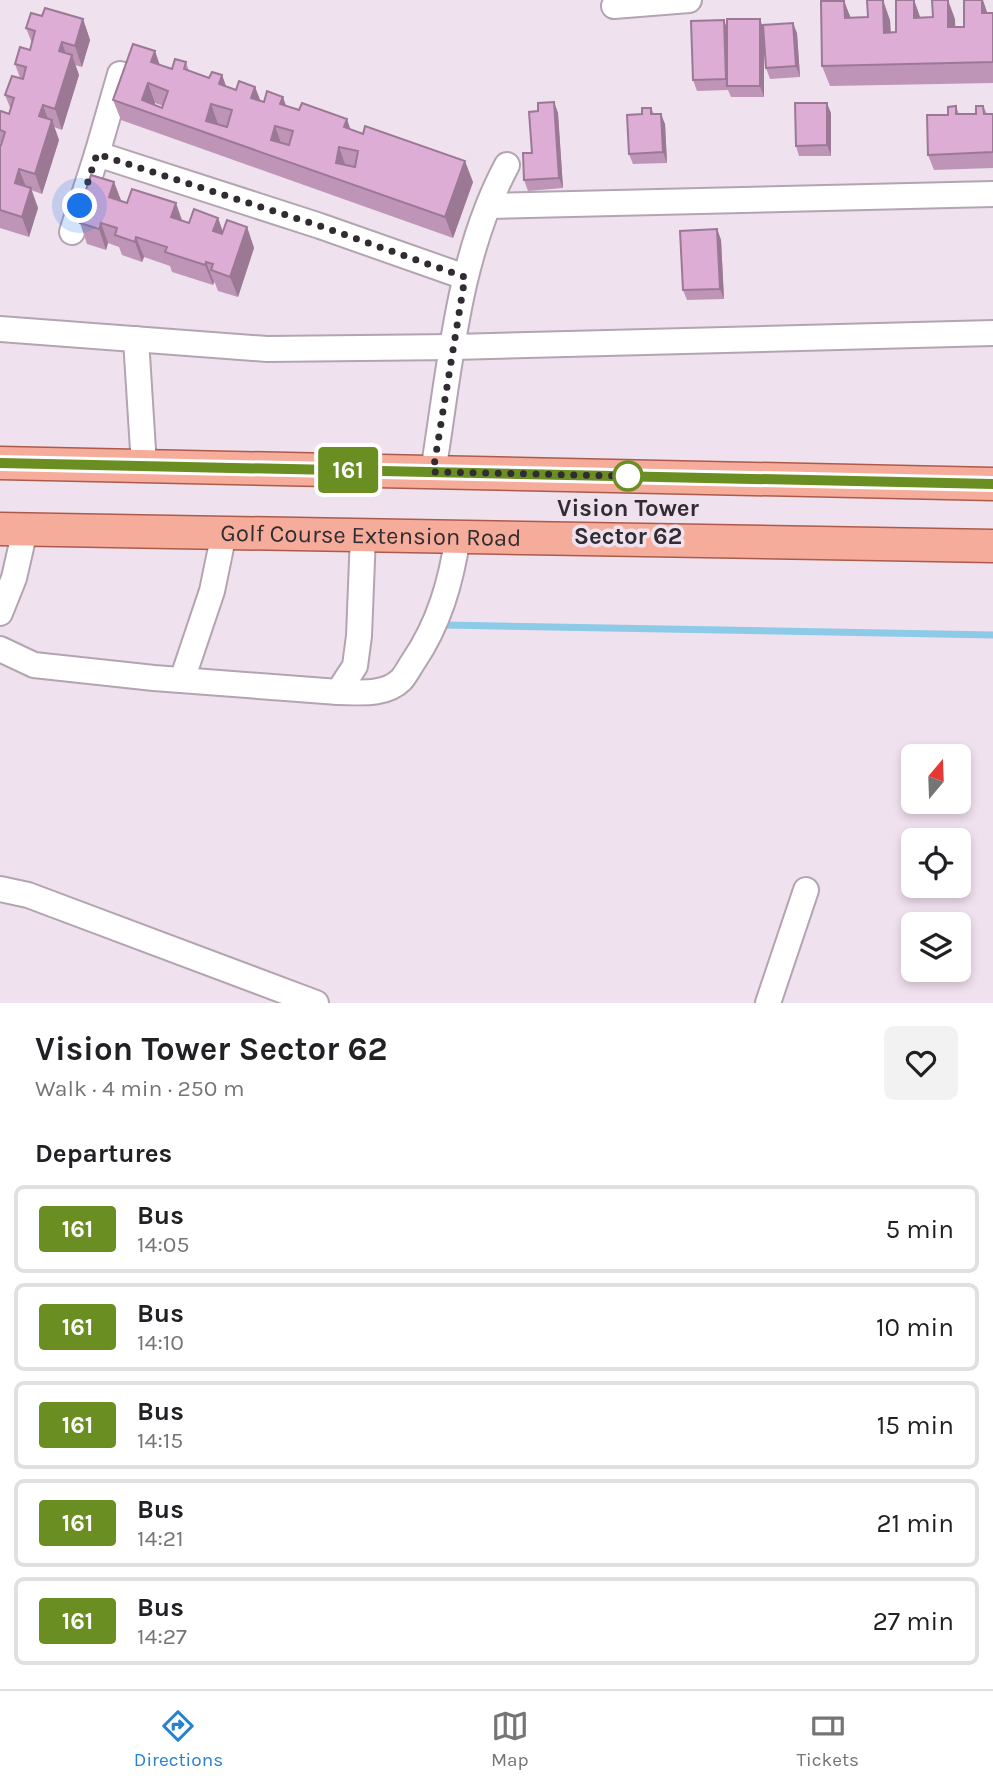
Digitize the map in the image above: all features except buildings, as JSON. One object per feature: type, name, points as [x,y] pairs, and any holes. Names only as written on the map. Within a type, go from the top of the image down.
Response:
[{"type":"main road","points":[[0,463],[993,484]]},
{"type":"main road","name":"Golf Course Extension Road","points":[[12,530],[993,546]]},
{"type":"street","points":[[614,6],[689,0]]},
{"type":"street","points":[[72,232],[120,74]]},
{"type":"street","points":[[97,154],[320,226],[465,277]]},
{"type":"street","points":[[433,472],[465,277],[494,191],[507,165]]},
{"type":"street","points":[[489,206],[993,194]]},
{"type":"street","points":[[0,329],[267,349],[454,347],[993,332]]},
{"type":"street","points":[[136,340],[144,466]]},
{"type":"street","points":[[0,613],[14,578],[12,530]]},
{"type":"street","points":[[183,680],[212,591],[224,533]]},
{"type":"street","points":[[338,692],[355,666],[359,636],[363,535]]},
{"type":"street","points":[[0,649],[34,665],[183,680],[338,692],[377,692],[400,681],[421,649],[444,602],[454,567],[458,536]]},
{"type":"street","points":[[0,889],[28,895],[316,1003]]},
{"type":"street","points":[[768,1003],[806,890]]},
{"type":"waterway","points":[[445,625],[993,635]]},
{"type":"bus line","name":"161","points":[[0,463],[993,484]]},
{"type":"place","name":"Vision Tower Sector 62","points":[[628,476]]},
{"type":"route","points":[[80,206],[97,154],[320,226],[465,277],[433,472],[628,476]]}]
